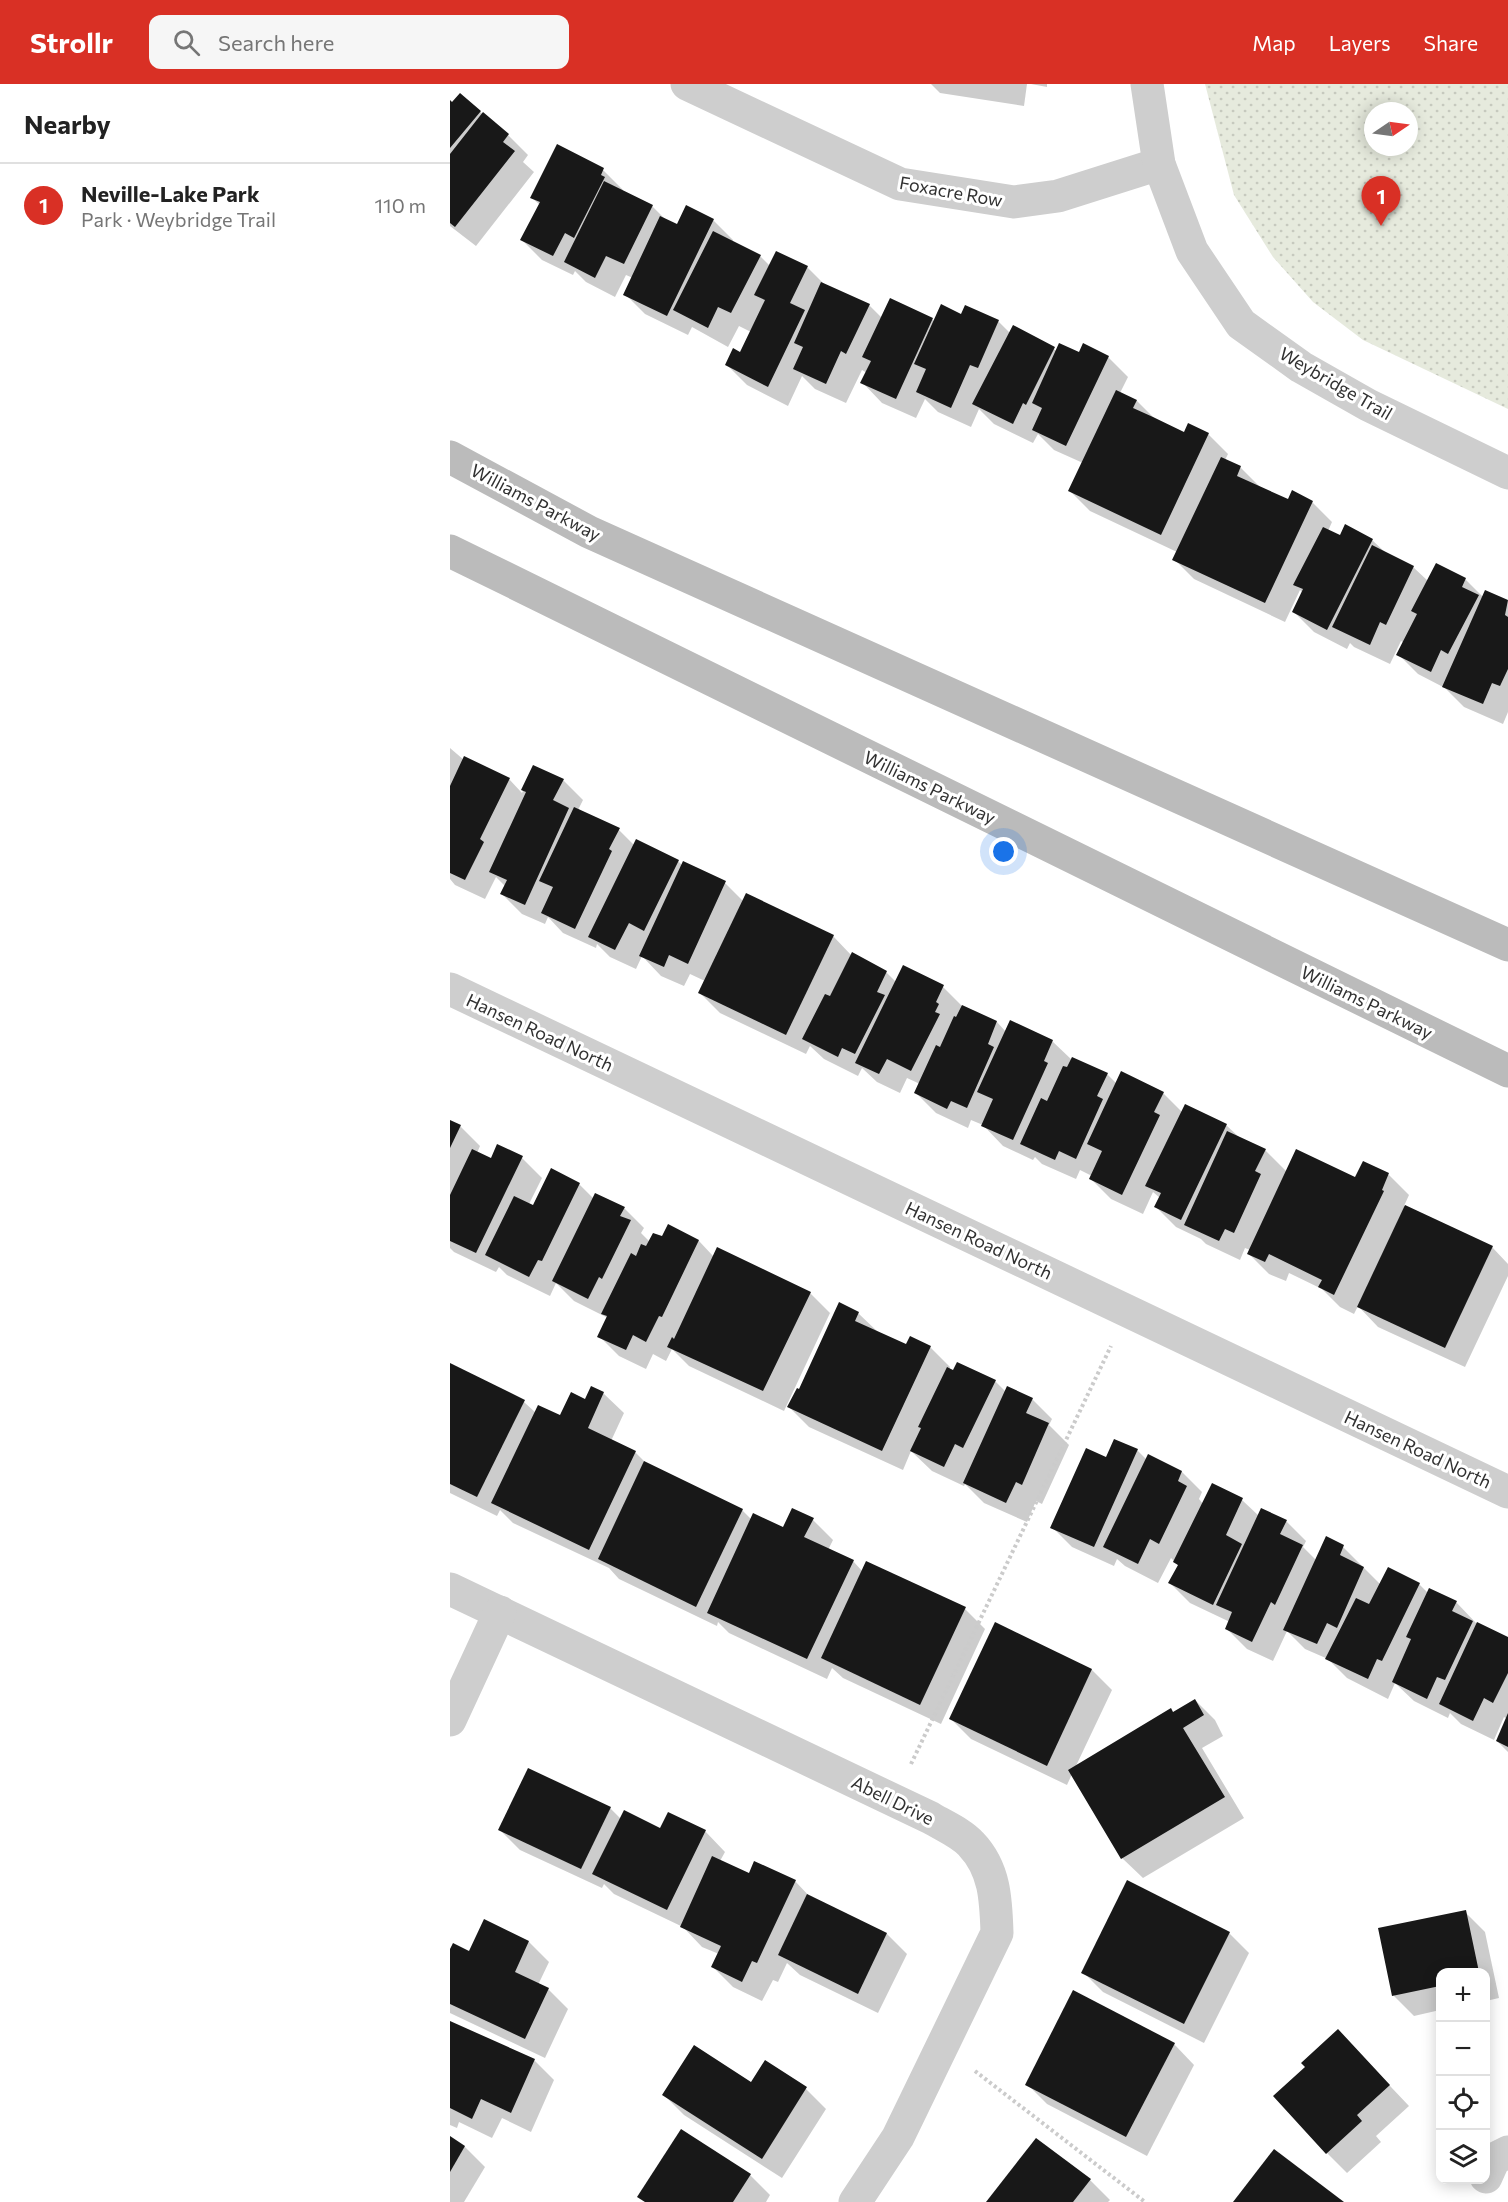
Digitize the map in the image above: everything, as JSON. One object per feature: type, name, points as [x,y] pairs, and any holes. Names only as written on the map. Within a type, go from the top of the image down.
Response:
[{"type":"main road","name":"Williams Parkway","points":[[450,458],[589,532],[1508,945]]},
{"type":"main road","name":"Williams Parkway","points":[[450,551],[1508,1071]]},
{"type":"street","name":"Foxacre Row","points":[[687,84],[900,184],[1014,202],[1058,196],[1160,164]]},
{"type":"street","name":"Weybridge Trail","points":[[1147,84],[1160,164],[1192,250],[1241,324],[1311,373],[1368,405],[1508,473]]},
{"type":"street","name":"Hansen Road North","points":[[450,989],[1508,1492]]},
{"type":"street","name":"Abell Drive","points":[[450,1589],[931,1818],[971,1843],[991,1873],[995,1890],[997,1933],[898,2137],[855,2202]]},
{"type":"street","points":[[450,1720],[500,1612]]},
{"type":"street","points":[[1490,2167],[1494,2159],[1508,2152]]},
{"type":"street","points":[[1473,2202],[1482,2184]]},
{"type":"path","points":[[894,1800],[1127,1311]]},
{"type":"path","points":[[942,2046],[1145,2202]]},
{"type":"shaded area","points":[[1205,84],[1508,84],[1508,409],[1363,340],[1313,302],[1273,257],[1234,195]]},
{"type":"building","points":[[460,93],[481,111],[450,148],[450,100],[452,102]]},
{"type":"building","points":[[483,112],[509,134],[503,142],[515,151],[455,227],[450,223],[450,154]]},
{"type":"building","points":[[557,144],[604,168],[601,175],[605,177],[574,238],[565,233],[553,256],[520,240],[540,202],[530,198]]},
{"type":"building","points":[[604,181],[653,205],[624,264],[606,256],[595,278],[564,262]]},
{"type":"building","points":[[686,205],[714,219],[667,316],[623,295],[660,216],[677,224]]},
{"type":"building","points":[[713,231],[761,255],[731,313],[718,307],[708,328],[673,310]]},
{"type":"building","points":[[776,251],[808,266],[790,303],[805,310],[768,387],[725,365],[733,348],[740,352],[765,300],[754,295]]},
{"type":"building","points":[[821,282],[870,304],[846,354],[841,351],[826,384],[793,369],[803,347],[794,343]]},
{"type":"building","points":[[890,298],[933,318],[896,399],[860,383],[871,361],[862,357]]},
{"type":"building","points":[[941,304],[961,314],[965,305],[999,320],[978,368],[970,365],[951,408],[916,392],[926,369],[914,364]]},
{"type":"building","points":[[1013,325],[1055,347],[1026,405],[1023,403],[1013,424],[972,404]]},
{"type":"building","points":[[1059,343],[1079,352],[1083,343],[1109,356],[1066,446],[1032,430],[1042,408],[1032,403]]},
{"type":"building","points":[[1116,390],[1137,400],[1133,408],[1184,432],[1188,423],[1209,433],[1161,535],[1068,491]]},
{"type":"building","points":[[1221,457],[1241,466],[1237,476],[1288,499],[1292,490],[1313,501],[1265,603],[1172,560]]},
{"type":"building","points":[[1345,524],[1373,539],[1327,630],[1292,612],[1303,589],[1293,585],[1323,527],[1340,535]]},
{"type":"building","points":[[1372,545],[1414,566],[1386,625],[1380,622],[1370,645],[1332,627]]},
{"type":"building","points":[[1436,563],[1466,578],[1462,587],[1479,595],[1448,654],[1441,650],[1431,672],[1396,655],[1417,614],[1411,611]]},
{"type":"building","points":[[1485,590],[1508,600],[1505,615],[1508,617],[1508,669],[1500,686],[1492,683],[1483,704],[1442,687]]},
{"type":"building","points":[[464,756],[510,778],[480,839],[484,842],[465,880],[450,873],[450,786]]},
{"type":"building","points":[[533,765],[564,779],[553,800],[569,808],[525,905],[500,894],[507,880],[489,872],[526,792],[521,790]]},
{"type":"building","points":[[574,807],[620,828],[609,849],[612,851],[575,929],[541,913],[553,887],[539,881]]},
{"type":"building","points":[[636,839],[679,860],[644,931],[629,923],[615,950],[588,937]]},
{"type":"building","points":[[683,861],[726,881],[688,964],[669,955],[664,967],[639,956]]},
{"type":"building","points":[[746,893],[834,935],[786,1035],[698,993]]},
{"type":"building","points":[[852,952],[887,971],[877,992],[885,995],[855,1054],[842,1048],[838,1057],[802,1039],[825,994],[830,996]]},
{"type":"building","points":[[903,965],[944,985],[936,1002],[939,1004],[935,1012],[940,1014],[911,1071],[887,1059],[879,1074],[855,1063]]},
{"type":"building","points":[[962,1005],[997,1021],[988,1044],[994,1047],[967,1108],[951,1101],[947,1109],[914,1093],[936,1045],[940,1047],[954,1016],[956,1017]]},
{"type":"building","points":[[1010,1020],[1053,1040],[1044,1061],[1048,1063],[1013,1140],[981,1126],[993,1099],[977,1092]]},
{"type":"building","points":[[1072,1057],[1108,1073],[1097,1096],[1103,1099],[1076,1159],[1059,1151],[1055,1160],[1020,1144],[1041,1098],[1047,1101],[1063,1066],[1067,1067]]},
{"type":"building","points":[[1121,1071],[1164,1092],[1154,1112],[1160,1115],[1122,1195],[1089,1179],[1102,1151],[1087,1144]]},
{"type":"building","points":[[1185,1104],[1227,1124],[1181,1220],[1154,1207],[1161,1193],[1145,1186]]},
{"type":"building","points":[[450,1120],[461,1125],[450,1148]]},
{"type":"building","points":[[1227,1131],[1266,1149],[1255,1171],[1261,1174],[1234,1233],[1225,1229],[1219,1241],[1184,1225]]},
{"type":"building","points":[[497,1144],[523,1156],[476,1253],[450,1241],[450,1195],[472,1149],[491,1158]]},
{"type":"building","points":[[1296,1149],[1355,1177],[1363,1161],[1389,1173],[1382,1190],[1384,1191],[1334,1295],[1318,1287],[1322,1280],[1269,1254],[1265,1262],[1247,1254]]},
{"type":"building","points":[[551,1168],[580,1183],[542,1261],[538,1260],[529,1277],[485,1255],[514,1196],[533,1205]]},
{"type":"building","points":[[595,1193],[625,1207],[620,1216],[631,1220],[602,1279],[599,1277],[588,1299],[552,1281]]},
{"type":"building","points":[[1405,1205],[1493,1246],[1445,1348],[1357,1307]]},
{"type":"building","points":[[668,1224],[699,1240],[662,1317],[659,1316],[646,1342],[633,1335],[626,1350],[597,1337],[607,1316],[601,1314],[631,1253],[636,1256],[641,1244],[646,1246],[653,1233],[662,1236]]},
{"type":"building","points":[[717,1247],[811,1292],[763,1391],[667,1347],[672,1337],[674,1339]]},
{"type":"building","points":[[839,1302],[859,1312],[855,1321],[906,1344],[910,1336],[931,1346],[882,1451],[787,1407],[797,1388],[799,1389]]},
{"type":"building","points":[[957,1362],[996,1380],[963,1448],[955,1444],[944,1467],[910,1451],[921,1428],[918,1427],[947,1367],[953,1370]]},
{"type":"building","points":[[450,1363],[525,1400],[477,1497],[450,1484]]},
{"type":"building","points":[[591,1386],[604,1392],[588,1428],[636,1451],[589,1550],[491,1503],[538,1405],[560,1415],[571,1392],[585,1399]]},
{"type":"building","points":[[1007,1386],[1033,1398],[1026,1413],[1049,1423],[1022,1485],[1016,1482],[1006,1503],[963,1483]]},
{"type":"building","points":[[1114,1439],[1138,1449],[1094,1547],[1050,1528],[1086,1448],[1106,1457]]},
{"type":"building","points":[[1148,1454],[1182,1471],[1178,1481],[1187,1486],[1159,1544],[1150,1539],[1138,1564],[1103,1547]]},
{"type":"building","points":[[644,1461],[743,1509],[696,1607],[598,1559]]},
{"type":"building","points":[[1212,1483],[1243,1498],[1226,1535],[1242,1544],[1213,1605],[1168,1583],[1178,1565],[1173,1562]]},
{"type":"building","points":[[792,1508],[814,1518],[804,1537],[854,1560],[807,1659],[707,1613],[753,1513],[783,1527]]},
{"type":"building","points":[[1261,1508],[1287,1520],[1280,1534],[1303,1545],[1275,1605],[1271,1602],[1252,1642],[1225,1629],[1232,1612],[1216,1605]]},
{"type":"building","points":[[1326,1536],[1344,1545],[1340,1555],[1364,1567],[1337,1628],[1327,1623],[1317,1644],[1283,1630]]},
{"type":"building","points":[[866,1561],[966,1607],[920,1705],[821,1658]]},
{"type":"building","points":[[1388,1567],[1420,1583],[1382,1661],[1377,1659],[1368,1679],[1325,1659],[1356,1598],[1369,1604]]},
{"type":"building","points":[[1429,1588],[1457,1601],[1452,1611],[1473,1621],[1445,1680],[1437,1677],[1427,1699],[1392,1682],[1411,1639],[1406,1637]]},
{"type":"building","points":[[995,1622],[1092,1669],[1047,1766],[949,1719]]},
{"type":"building","points":[[1477,1622],[1508,1637],[1508,1673],[1493,1703],[1484,1698],[1473,1721],[1439,1704]]},
{"type":"building","points":[[1195,1699],[1204,1715],[1183,1728],[1225,1797],[1121,1859],[1068,1770],[1171,1708],[1173,1712]]},
{"type":"building","points":[[1508,1713],[1508,1747],[1496,1741]]},
{"type":"building","points":[[528,1768],[611,1807],[581,1869],[498,1830]]},
{"type":"building","points":[[624,1810],[660,1828],[668,1812],[706,1830],[667,1910],[592,1874]]},
{"type":"building","points":[[712,1856],[749,1873],[754,1861],[796,1880],[757,1963],[752,1961],[742,1982],[711,1967],[721,1946],[680,1927]]},
{"type":"building","points":[[1127,1880],[1230,1932],[1184,2024],[1081,1973]]},
{"type":"building","points":[[807,1894],[887,1933],[858,1994],[778,1955]]},
{"type":"building","points":[[1466,1910],[1478,1968],[1436,1968],[1436,1987],[1392,1996],[1378,1928]]},
{"type":"building","points":[[484,1919],[529,1941],[515,1972],[549,1988],[525,2039],[450,2004],[450,1949],[453,1943],[469,1951]]},
{"type":"building","points":[[1073,1990],[1175,2043],[1126,2137],[1025,2085]]},
{"type":"building","points":[[450,2021],[535,2059],[511,2113],[481,2099],[472,2119],[450,2108]]},
{"type":"building","points":[[1338,2029],[1390,2085],[1357,2115],[1362,2121],[1326,2154],[1273,2096],[1305,2067],[1301,2063]]},
{"type":"building","points":[[694,2045],[751,2082],[765,2060],[807,2087],[762,2159],[662,2095]]},
{"type":"building","points":[[681,2129],[751,2174],[733,2202],[645,2202],[637,2197]]},
{"type":"building","points":[[450,2136],[465,2146],[450,2172]]},
{"type":"building","points":[[1036,2138],[1091,2179],[1073,2202],[986,2202]]},
{"type":"building","points":[[1274,2149],[1344,2202],[1233,2202]]},
{"type":"place","name":"Neville-Lake Park","points":[[1381,226]]}]
